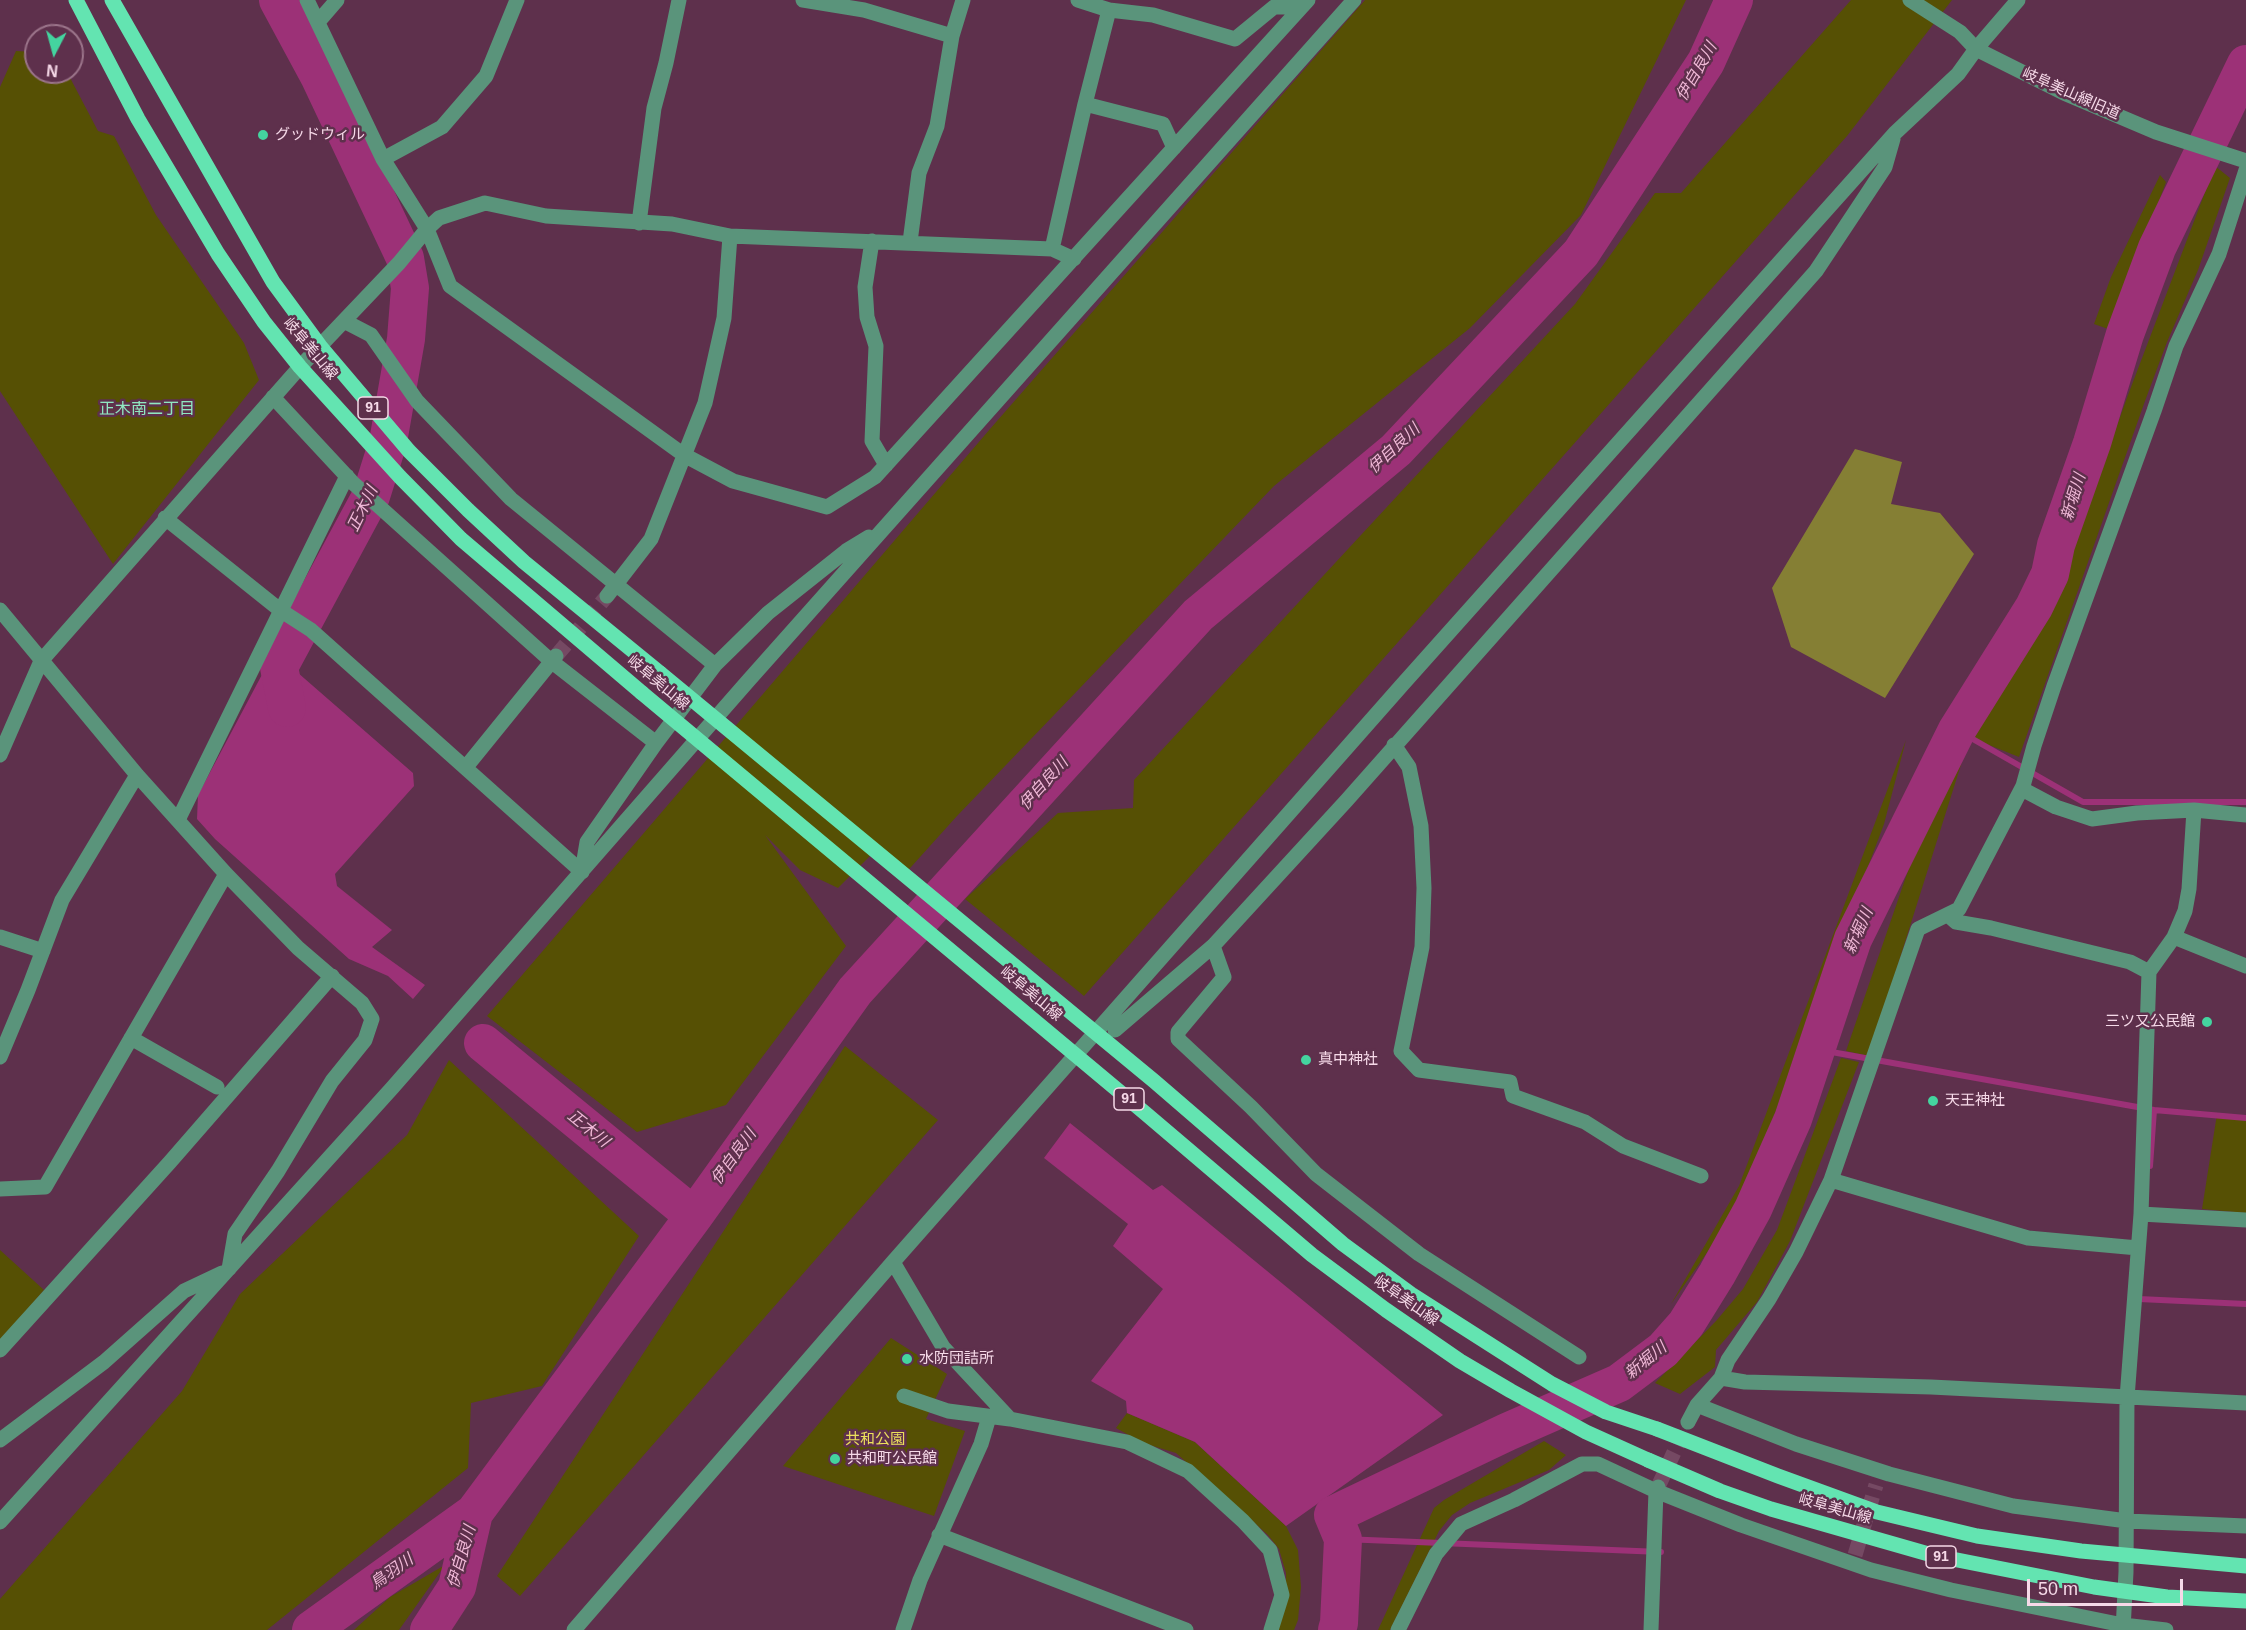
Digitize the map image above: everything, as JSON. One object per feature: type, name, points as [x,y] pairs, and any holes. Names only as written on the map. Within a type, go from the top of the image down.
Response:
[{"type":"main road","name":"岐阜美山線","points":[[76,0],[138,119],[218,254],[264,322],[300,367],[460,539],[1312,1254],[1386,1310],[1500,1385],[1586,1432],[1720,1491],[1771,1509],[1932,1555],[2167,1598],[2246,1601]]},
{"type":"main road","name":"岐阜美山線","points":[[112,0],[273,282],[320,346],[409,451],[468,510],[524,562],[1145,1073],[1343,1244],[1411,1294],[1552,1384],[1606,1412],[1877,1512],[1977,1536],[2080,1551],[2246,1566]]},
{"type":"street","points":[[307,0],[383,159],[427,229],[450,286],[684,455],[733,481],[827,507],[875,477],[1074,259],[1303,2]]},
{"type":"street","points":[[318,22],[337,0]]},
{"type":"street","points":[[383,159],[442,127],[486,75],[517,0]]},
{"type":"street","points":[[639,223],[654,108],[679,0]]},
{"type":"street","points":[[803,0],[864,10],[952,36]]},
{"type":"street","points":[[910,242],[919,173],[937,126],[952,36],[963,0]]},
{"type":"street","points":[[1078,0],[1109,10],[1153,15],[1235,39],[1274,7],[1303,2]]},
{"type":"street","points":[[0,1522],[230,1269],[882,530],[1354,0]]},
{"type":"street","name":"岐阜美山線旧道","points":[[1910,0],[1960,32],[1976,49],[2064,93],[2156,132],[2240,159]]},
{"type":"street","points":[[574,1630],[893,1262],[1418,667],[1895,133],[1959,74],[1976,49],[2018,0]]},
{"type":"street","points":[[1052,249],[1109,10]]},
{"type":"street","points":[[1085,104],[1163,124],[1174,148]]},
{"type":"street","points":[[1115,1030],[1213,946],[1347,801],[1816,272],[1885,167],[1895,133]]},
{"type":"street","points":[[1688,1422],[1697,1406],[1721,1378],[1728,1360],[1769,1299],[1796,1252],[1831,1180],[1918,929],[1959,909],[2022,789],[2054,686],[2154,411],[2175,346],[2218,254],[2246,170]]},
{"type":"street","points":[[0,755],[41,661],[273,397],[439,218],[485,203],[546,216],[672,224],[730,236],[1052,249],[1074,259]]},
{"type":"street","points":[[611,591],[651,539],[705,403],[724,318],[730,236]]},
{"type":"street","points":[[872,241],[865,287],[867,317],[876,346],[872,441],[886,465]]},
{"type":"street","points":[[344,321],[371,335],[417,401],[511,499],[611,591],[716,665]]},
{"type":"street","points":[[273,397],[350,480],[553,658],[656,743]]},
{"type":"street","points":[[178,820],[350,480]]},
{"type":"street","points":[[165,518],[284,613],[311,630],[582,872]]},
{"type":"street","points":[[582,872],[587,842],[656,743],[716,665],[768,613],[846,550],[882,530]]},
{"type":"street","points":[[0,609],[136,775],[226,874],[298,948],[362,1003],[372,1019],[365,1040],[332,1081],[278,1171],[235,1234],[230,1269]]},
{"type":"street","points":[[466,767],[553,658]]},
{"type":"street","points":[[1394,746],[1409,767],[1420,826],[1424,888],[1422,947],[1401,1051],[1419,1070],[1510,1082],[1513,1096],[1584,1122],[1623,1146],[1701,1176]]},
{"type":"street","points":[[0,1057],[62,900],[136,775]]},
{"type":"street","points":[[2022,789],[2056,807],[2092,819],[2137,813],[2194,810],[2246,815]]},
{"type":"street","points":[[2123,1627],[2127,1521],[2127,1398],[2141,1214],[2149,972],[2174,937],[2185,911],[2189,889],[2194,810]]},
{"type":"street","points":[[0,1189],[45,1186],[226,874]]},
{"type":"street","points":[[1948,915],[1956,922],[1991,928],[2130,962],[2149,972]]},
{"type":"street","points":[[0,937],[43,951]]},
{"type":"street","points":[[2174,937],[2246,966]]},
{"type":"street","points":[[1213,946],[1224,977],[1178,1032],[1178,1039],[1251,1107],[1316,1174],[1419,1254],[1579,1357]]},
{"type":"street","points":[[0,1350],[170,1162],[332,976]]},
{"type":"street","points":[[131,1038],[217,1087]]},
{"type":"street","points":[[1831,1180],[2028,1238],[2138,1248]]},
{"type":"street","points":[[2141,1214],[2246,1220]]},
{"type":"street","points":[[893,1262],[943,1347],[1010,1419]]},
{"type":"street","points":[[0,1440],[104,1362],[184,1291],[230,1269]]},
{"type":"street","points":[[1721,1378],[1746,1382],[1931,1387],[2246,1403]]},
{"type":"street","points":[[904,1396],[948,1411],[1010,1419],[1127,1442],[1188,1471],[1243,1521],[1270,1550],[1281,1595],[1271,1630]]},
{"type":"street","points":[[1697,1406],[1878,1478],[2013,1506],[2127,1521],[2246,1526]]},
{"type":"street","points":[[903,1630],[939,1535],[981,1444],[989,1417]]},
{"type":"street","points":[[1398,1630],[1436,1554],[1461,1524],[1514,1500],[1582,1464],[1598,1464],[1741,1525],[1951,1590],[2123,1627],[2166,1630]]},
{"type":"street","points":[[1651,1630],[1657,1489]]},
{"type":"street","points":[[939,1535],[1186,1630]]},
{"type":"green space","points":[[1365,0],[1686,0],[1581,215],[1470,328],[1274,486],[957,816],[902,877],[877,849],[838,888],[800,870],[765,835],[846,946],[726,1105],[637,1132],[487,1016],[990,429]]},
{"type":"green space","points":[[1851,0],[1952,0],[1847,136],[1084,996],[965,899],[1058,813],[1133,808],[1134,780],[1575,304],[1655,193],[1681,193]]},
{"type":"green space","points":[[16,51],[24,51],[24,84],[73,84],[98,131],[114,136],[156,215],[244,343],[259,380],[113,564],[0,391],[0,87]]},
{"type":"green space","points":[[2215,166],[2230,178],[2198,270],[2145,401],[2019,757],[1974,739],[1975,723],[2050,611],[2128,395]]},
{"type":"green space","points":[[2160,175],[2166,182],[2111,330],[2094,324],[2111,277]]},
{"type":"green space","points":[[1906,740],[1884,824],[1741,1204],[1671,1304],[1739,1186]]},
{"type":"green space","points":[[1965,752],[1869,1056],[1846,1051],[1932,801],[1954,756]]},
{"type":"green space","points":[[845,1046],[938,1120],[520,1596],[497,1576]]},
{"type":"green space","points":[[1841,1058],[1859,1062],[1790,1241],[1757,1302],[1716,1350],[1715,1367],[1680,1394],[1655,1383],[1716,1321],[1743,1289],[1777,1230]]},
{"type":"green space","points":[[449,1060],[639,1236],[542,1386],[471,1403],[468,1468],[267,1630],[0,1630],[0,1599],[182,1391],[240,1294],[407,1135]]},
{"type":"green space","points":[[2217,1114],[2246,1117],[2246,1213],[2202,1209]]},
{"type":"green space","points":[[0,1250],[44,1290],[0,1341]]},
{"type":"green space","name":"共和公園","points":[[891,1338],[947,1374],[926,1419],[965,1431],[934,1516],[783,1466]]},
{"type":"green space","points":[[1127,1413],[1195,1442],[1286,1526],[1298,1550],[1301,1587],[1298,1620],[1294,1630],[1277,1630],[1286,1596],[1286,1573],[1279,1549],[1268,1535],[1176,1453],[1143,1443],[1116,1428]]},
{"type":"green space","points":[[1544,1441],[1566,1455],[1549,1470],[1470,1503],[1452,1515],[1439,1531],[1390,1630],[1378,1630],[1434,1508]]},
{"type":"green space","points":[[445,1565],[399,1630],[354,1630],[390,1597]]},
{"type":"shaded area","points":[[1855,449],[1902,462],[1891,504],[1940,513],[1974,554],[1885,698],[1791,647],[1772,588]]},
{"type":"shaded area","points":[[274,652],[413,773],[414,786],[335,874],[337,886],[392,930],[372,947],[425,985],[413,999],[388,976],[349,959],[215,839],[197,819],[198,795]]},
{"type":"shaded area","points":[[1070,1123],[1153,1190],[1162,1185],[1443,1415],[1286,1526],[1195,1442],[1127,1413],[1126,1401],[1091,1381],[1163,1289],[1113,1246],[1128,1224],[1044,1158]]},
{"type":"waterway","name":"正木川","points":[[278,0],[319,76],[405,258],[410,288],[406,339],[388,442],[371,496],[279,667],[287,708]]},
{"type":"waterway","name":"伊自良川","points":[[429,1630],[457,1587],[474,1513],[694,1216],[855,991],[1198,615],[1396,450],[1581,253],[1706,62],[1734,0]]},
{"type":"waterway","name":"新堀川","points":[[1337,1630],[1343,1539],[1333,1515],[1507,1432],[1619,1383],[1663,1350],[1686,1324],[1717,1274],[1753,1209],[1793,1119],[1853,939],[1957,730],[2034,607],[2050,574],[2056,545],[2092,443],[2125,334],[2157,248],[2246,64]]},
{"type":"waterway","points":[[1957,730],[2083,802],[2246,802]]},
{"type":"waterway","name":"正木川","points":[[483,1043],[694,1216]]},
{"type":"waterway","points":[[1826,1051],[2154,1110],[2150,1166]]},
{"type":"waterway","points":[[2154,1110],[2246,1118]]},
{"type":"waterway","points":[[2139,1296],[2139,1299],[2246,1304]]},
{"type":"waterway","name":"鳥羽川","points":[[311,1630],[474,1513]]},
{"type":"waterway","points":[[1343,1539],[1661,1552]]},
{"type":"tunnel","points":[[556,656],[607,596]]},
{"type":"tunnel","points":[[1658,1487],[1688,1422]]},
{"type":"tunnel","points":[[1855,1555],[1876,1485]]},
{"type":"place","name":"グッドウィル","points":[[263,135]]},
{"type":"place","name":"三ツ又公民館","points":[[2207,1022]]},
{"type":"place","name":"真中神社","points":[[1306,1060]]},
{"type":"place","name":"天王神社","points":[[1933,1101]]},
{"type":"place","name":"水防団詰所","points":[[907,1359]]},
{"type":"place","name":"共和町公民館","points":[[835,1459]]},
{"type":"district","name":"正木南二丁目","points":[[147,410]]}]
